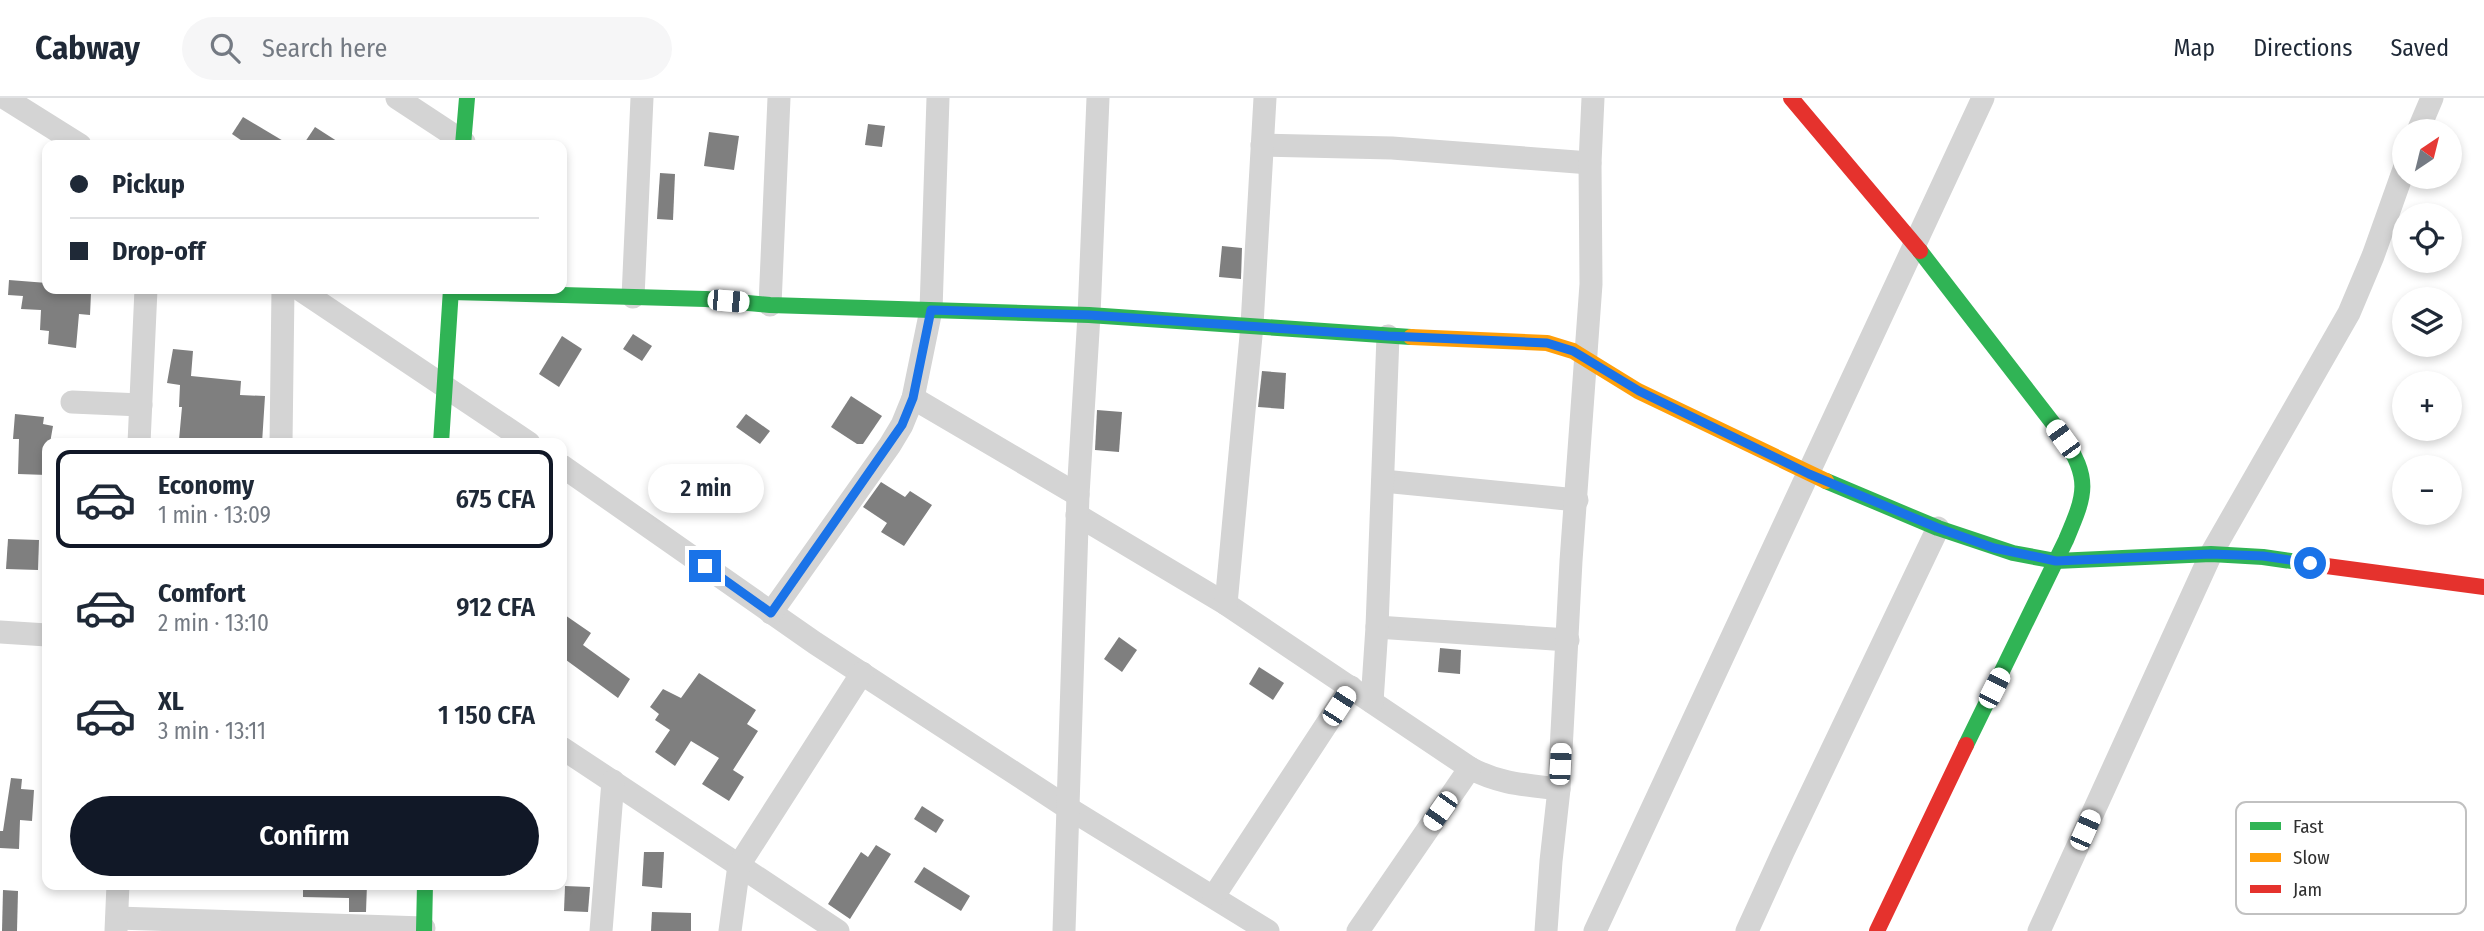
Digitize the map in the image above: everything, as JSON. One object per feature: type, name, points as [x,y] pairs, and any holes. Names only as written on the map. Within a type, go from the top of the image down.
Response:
[{"type":"street","points":[[5,98],[72,140]]},
{"type":"street","points":[[397,98],[457,140]]},
{"type":"street","points":[[463,140],[467,98]]},
{"type":"street","points":[[633,297],[642,98]]},
{"type":"street","points":[[770,305],[779,98]]},
{"type":"street","points":[[771,613],[890,445],[909,411],[931,310],[938,98]]},
{"type":"street","points":[[1064,931],[1078,505],[1098,98]]},
{"type":"street","points":[[1226,604],[1252,325],[1265,98]]},
{"type":"street","points":[[1546,931],[1550,861],[1559,789],[1571,561],[1587,359],[1591,284],[1590,163],[1594,98]]},
{"type":"street","points":[[1791,98],[1844,157],[1993,344],[2078,460],[2085,486],[2056,561],[1950,774],[1877,931]]},
{"type":"street","points":[[1595,931],[1983,98]]},
{"type":"street","points":[[2423,119],[2432,98]]},
{"type":"street","points":[[1262,145],[1392,148],[1590,163]]},
{"type":"street","points":[[2039,931],[2211,554],[2349,313],[2397,189]]},
{"type":"street","points":[[139,438],[146,294]]},
{"type":"street","points":[[281,438],[283,294]]},
{"type":"street","points":[[307,294],[522,438]]},
{"type":"street","points":[[440,438],[451,294]]},
{"type":"street","points":[[555,294],[706,299],[770,305],[1089,315],[1388,336],[1547,343],[1561,346],[1639,391],[1809,474],[1938,528],[2012,553],[2056,561],[2211,554],[2286,559],[2484,587]]},
{"type":"street","points":[[1372,702],[1388,336]]},
{"type":"street","points":[[913,398],[1078,505],[1470,768],[1504,782],[1559,789]]},
{"type":"street","points":[[72,402],[141,405]]},
{"type":"street","points":[[567,470],[771,613],[862,673],[1068,808],[1214,895],[1268,931]]},
{"type":"street","points":[[1383,481],[1577,500]]},
{"type":"street","points":[[1747,931],[1938,528]]},
{"type":"street","points":[[1377,627],[1568,640]]},
{"type":"street","points":[[0,632],[42,635]]},
{"type":"street","points":[[730,931],[739,865],[862,673]]},
{"type":"street","points":[[1214,895],[1351,687]]},
{"type":"street","points":[[567,751],[838,931]]},
{"type":"street","points":[[1358,931],[1470,768]]},
{"type":"street","points":[[601,931],[613,781]]},
{"type":"street","points":[[118,890],[116,924],[424,929],[425,890]]},
{"type":"building","points":[[243,117],[282,140],[241,140],[232,134]]},
{"type":"building","points":[[868,124],[885,126],[882,147],[865,145]]},
{"type":"building","points":[[315,127],[335,140],[306,140]]},
{"type":"building","points":[[709,132],[739,136],[734,170],[704,166]]},
{"type":"building","points":[[660,173],[675,174],[673,220],[657,219]]},
{"type":"building","points":[[1222,246],[1242,248],[1241,279],[1219,277]]},
{"type":"building","points":[[9,280],[42,283],[42,294],[91,294],[90,315],[79,314],[76,348],[48,344],[49,331],[40,330],[41,310],[21,309],[23,296],[8,295]]},
{"type":"building","points":[[633,334],[652,346],[642,361],[623,349]]},
{"type":"building","points":[[562,336],[582,349],[559,387],[539,374]]},
{"type":"building","points":[[173,349],[193,351],[191,376],[241,381],[240,395],[265,396],[262,438],[179,438],[182,407],[179,407],[180,385],[167,383]]},
{"type":"building","points":[[1262,371],[1286,373],[1284,409],[1258,407]]},
{"type":"building","points":[[851,396],[882,416],[863,444],[857,444],[831,427]]},
{"type":"building","points":[[1097,410],[1122,412],[1119,452],[1095,450]]},
{"type":"building","points":[[15,414],[44,417],[43,424],[53,426],[51,438],[42,438],[42,475],[18,474],[19,439],[13,439]]},
{"type":"building","points":[[746,414],[770,431],[760,444],[736,427]]},
{"type":"building","points":[[881,482],[905,497],[910,491],[932,505],[904,546],[881,532],[887,523],[863,507]]},
{"type":"building","points":[[8,539],[39,540],[38,570],[6,569]]},
{"type":"building","points":[[567,616],[591,633],[583,645],[630,679],[618,698],[567,661]]},
{"type":"building","points":[[1119,637],[1137,650],[1122,672],[1104,659]]},
{"type":"building","points":[[1440,648],[1461,650],[1460,674],[1438,672]]},
{"type":"building","points":[[1259,667],[1284,683],[1273,700],[1249,684]]},
{"type":"building","points":[[699,673],[756,710],[747,724],[758,731],[733,770],[744,777],[729,801],[702,784],[719,758],[691,741],[675,766],[655,752],[670,730],[655,720],[659,714],[650,707],[663,689],[681,698]]},
{"type":"building","points":[[11,778],[22,779],[21,789],[34,790],[32,821],[20,820],[19,849],[0,848],[0,831],[3,831]]},
{"type":"building","points":[[922,806],[944,820],[936,833],[914,819]]},
{"type":"building","points":[[876,845],[891,854],[850,919],[828,904],[861,852],[868,857]]},
{"type":"building","points":[[644,852],[664,852],[662,888],[642,886]]},
{"type":"building","points":[[924,867],[970,896],[961,911],[914,882]]},
{"type":"building","points":[[567,886],[590,887],[588,912],[564,911]]},
{"type":"building","points":[[3,890],[18,891],[17,931],[2,931]]},
{"type":"building","points":[[303,890],[367,890],[366,912],[349,912],[349,898],[303,897]]},
{"type":"building","points":[[652,912],[691,913],[691,931],[651,931]]},
{"type":"traffic: fast","points":[[463,140],[467,98]]},
{"type":"traffic: fast","points":[[1920,251],[2062,435],[2078,464],[2081,476],[2081,498],[2066,540],[1966,745]]},
{"type":"traffic: fast","points":[[441,438],[451,294]]},
{"type":"traffic: fast","points":[[524,294],[1089,315],[1411,337]]},
{"type":"traffic: fast","points":[[1826,481],[1938,528],[2013,553],[2056,561],[2211,554],[2263,557],[2319,565]]},
{"type":"traffic: fast","points":[[424,931],[425,890]]},
{"type":"traffic: slow","points":[[1411,337],[1547,343],[1573,351],[1638,391],[1826,481]]},
{"type":"traffic: jam","points":[[1791,98],[1920,251]]},
{"type":"traffic: jam","points":[[2319,565],[2484,587]]},
{"type":"traffic: jam","points":[[1877,931],[1966,745]]},
{"type":"route","points":[[705,566],[771,613],[902,425],[913,398],[931,310],[1089,315],[1388,336],[1547,343],[1573,351],[1639,391],[1809,474],[1976,543],[2056,561],[2211,554],[2263,556],[2310,563]]}]
